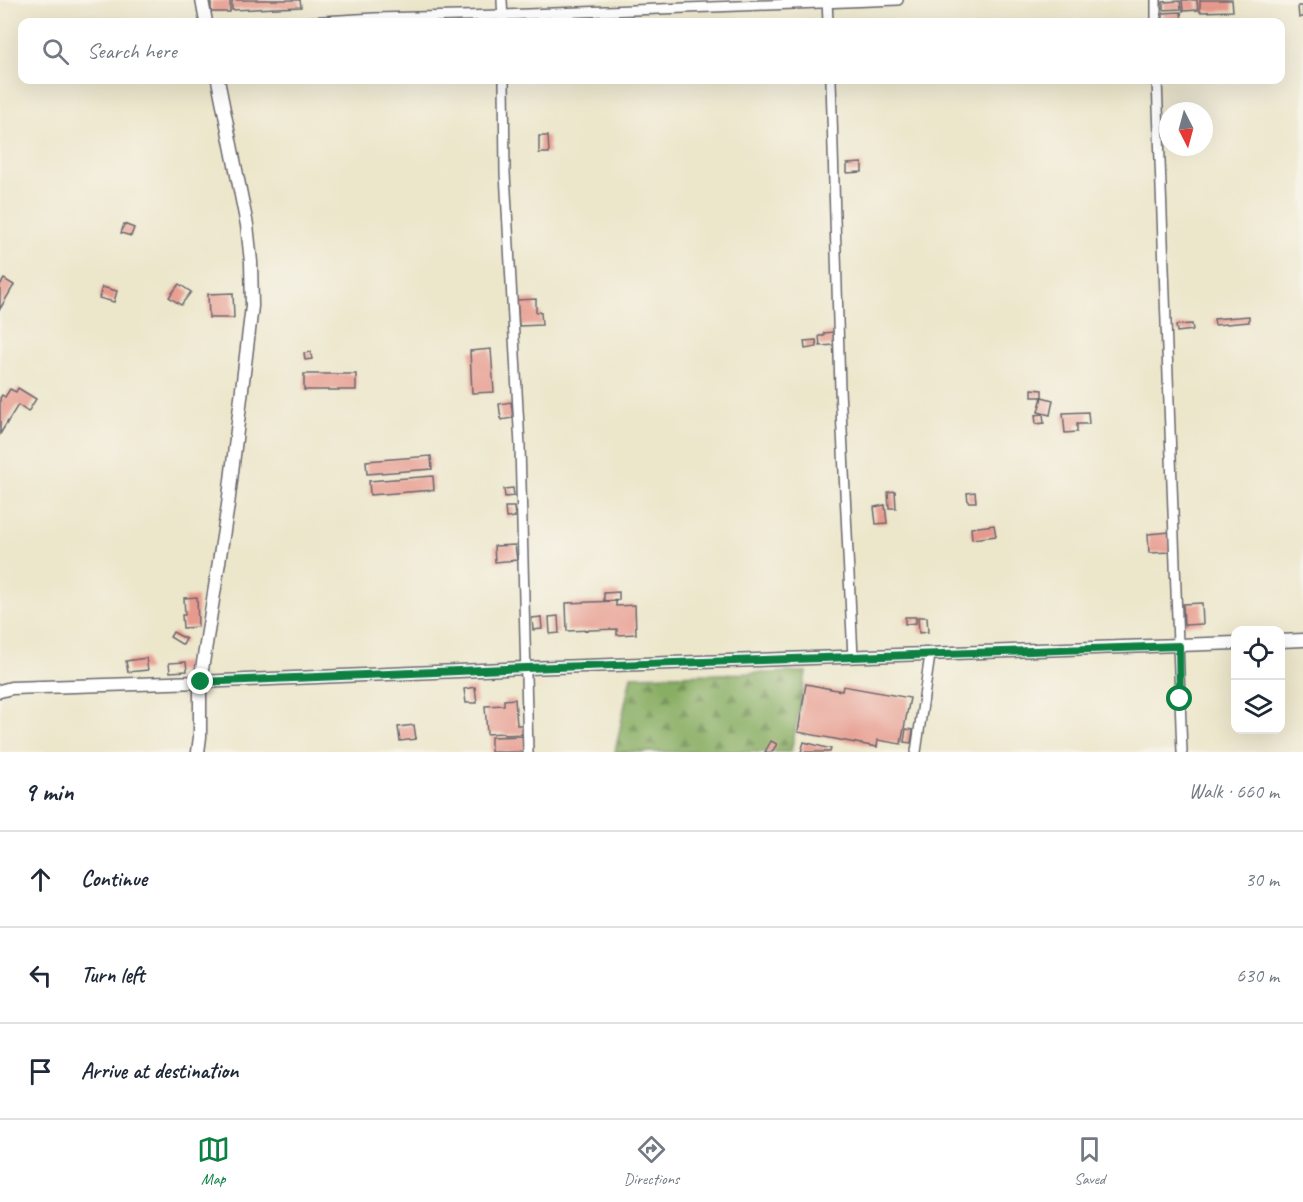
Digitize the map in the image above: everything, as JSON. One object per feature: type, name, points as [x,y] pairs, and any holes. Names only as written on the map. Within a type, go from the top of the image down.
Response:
[{"type":"street","points":[[202,0],[205,18]]},
{"type":"street","points":[[502,0],[502,18]]},
{"type":"street","points":[[517,18],[664,8],[898,0]]},
{"type":"street","points":[[1156,0],[1156,18]]},
{"type":"street","points":[[827,2],[828,18]]},
{"type":"street","points":[[198,752],[201,682],[228,505],[252,306],[247,225],[219,84]]},
{"type":"street","points":[[504,84],[507,197],[520,446],[528,752]]},
{"type":"street","points":[[831,84],[840,389],[853,657]]},
{"type":"street","points":[[1157,84],[1182,752]]},
{"type":"street","points":[[1285,641],[1303,640]]},
{"type":"street","points":[[0,691],[11,688],[526,668],[1231,643]]},
{"type":"street","points":[[916,752],[930,655]]},
{"type":"green space","points":[[806,672],[791,752],[615,752],[631,676]]},
{"type":"building","points":[[230,0],[230,12],[211,12],[211,1]]},
{"type":"building","points":[[232,0],[300,0],[301,7],[232,10]]},
{"type":"building","points":[[1182,0],[1197,0],[1198,10],[1183,11]]},
{"type":"building","points":[[1200,0],[1232,0],[1233,11],[1200,12]]},
{"type":"building","points":[[1180,1],[1181,9],[1163,10],[1163,2]]},
{"type":"building","points":[[1298,6],[1303,6],[1303,17],[1299,18]]},
{"type":"building","points":[[1181,12],[1182,18],[1163,18],[1163,13]]},
{"type":"building","points":[[539,136],[548,136],[549,153],[539,153]]},
{"type":"building","points":[[862,163],[862,172],[847,173],[847,164]]},
{"type":"building","points":[[124,224],[134,228],[131,236],[121,233]]},
{"type":"building","points":[[4,279],[14,285],[0,309],[0,285]]},
{"type":"building","points":[[179,284],[191,292],[181,305],[169,297]]},
{"type":"building","points":[[102,287],[117,291],[114,302],[99,298]]},
{"type":"building","points":[[233,293],[234,318],[209,318],[208,294]]},
{"type":"building","points":[[536,299],[536,312],[541,312],[542,325],[519,326],[517,300]]},
{"type":"building","points":[[1249,316],[1249,322],[1215,325],[1214,319]]},
{"type":"building","points":[[1192,324],[1193,330],[1177,332],[1176,325]]},
{"type":"building","points":[[834,332],[835,345],[820,346],[819,336]]},
{"type":"building","points":[[816,340],[817,347],[805,349],[804,341]]},
{"type":"building","points":[[491,349],[494,392],[472,393],[470,351]]},
{"type":"building","points":[[311,352],[312,359],[305,360],[304,353]]},
{"type":"building","points":[[304,374],[356,374],[356,390],[304,390]]},
{"type":"building","points":[[18,388],[36,399],[28,412],[18,405],[0,434],[0,398],[2,395],[5,397],[10,389],[16,392]]},
{"type":"building","points":[[1032,389],[1042,390],[1042,397],[1032,397]]},
{"type":"building","points":[[1042,397],[1053,400],[1050,415],[1038,412]]},
{"type":"building","points":[[511,402],[513,418],[501,420],[499,404]]},
{"type":"building","points":[[1088,412],[1089,424],[1077,424],[1077,432],[1065,433],[1063,413]]},
{"type":"building","points":[[1043,414],[1044,423],[1036,424],[1035,415]]},
{"type":"building","points":[[431,456],[432,469],[367,474],[366,461]]},
{"type":"building","points":[[433,476],[434,490],[370,495],[369,481]]},
{"type":"building","points":[[513,488],[514,496],[505,497],[504,489]]},
{"type":"building","points":[[895,491],[896,508],[889,508],[888,492]]},
{"type":"building","points":[[975,492],[976,502],[968,502],[967,493]]},
{"type":"building","points":[[885,505],[887,523],[876,524],[874,507]]},
{"type":"building","points":[[505,507],[514,507],[515,517],[506,518]]},
{"type":"building","points":[[994,525],[996,536],[972,539],[971,528]]},
{"type":"building","points":[[1170,532],[1171,552],[1149,553],[1148,534]]},
{"type":"building","points":[[515,545],[517,560],[495,562],[494,546]]},
{"type":"building","points":[[619,592],[619,600],[604,601],[604,593]]},
{"type":"building","points":[[197,597],[198,627],[183,628],[184,598]]},
{"type":"building","points":[[616,601],[616,606],[635,605],[636,634],[617,635],[617,629],[567,631],[566,603]]},
{"type":"building","points":[[1202,603],[1203,624],[1184,625],[1183,604]]},
{"type":"building","points":[[558,616],[559,633],[550,634],[549,617]]},
{"type":"building","points":[[541,617],[542,629],[533,630],[532,618]]},
{"type":"building","points":[[905,617],[916,617],[916,623],[905,624]]},
{"type":"building","points":[[918,617],[927,617],[928,632],[919,633]]},
{"type":"building","points":[[173,632],[186,639],[183,645],[170,637]]},
{"type":"building","points":[[146,658],[148,670],[128,672],[126,661]]},
{"type":"building","points":[[186,662],[187,671],[170,672],[169,663]]},
{"type":"building","points":[[806,684],[842,691],[843,686],[910,698],[901,744],[878,740],[877,747],[798,732]]},
{"type":"building","points":[[475,687],[477,703],[466,703],[464,689]]},
{"type":"building","points":[[515,699],[517,725],[524,725],[525,734],[487,734],[485,706],[504,705],[504,700]]},
{"type":"building","points":[[414,725],[416,739],[400,741],[398,727]]},
{"type":"building","points":[[906,729],[913,730],[911,743],[904,742]]},
{"type":"building","points":[[526,736],[524,752],[491,752],[491,737]]},
{"type":"building","points":[[771,741],[777,744],[772,752],[765,752]]},
{"type":"building","points":[[804,742],[831,749],[830,752],[801,752]]},
{"type":"route","points":[[201,682],[526,668],[1179,646],[1180,699]]}]
